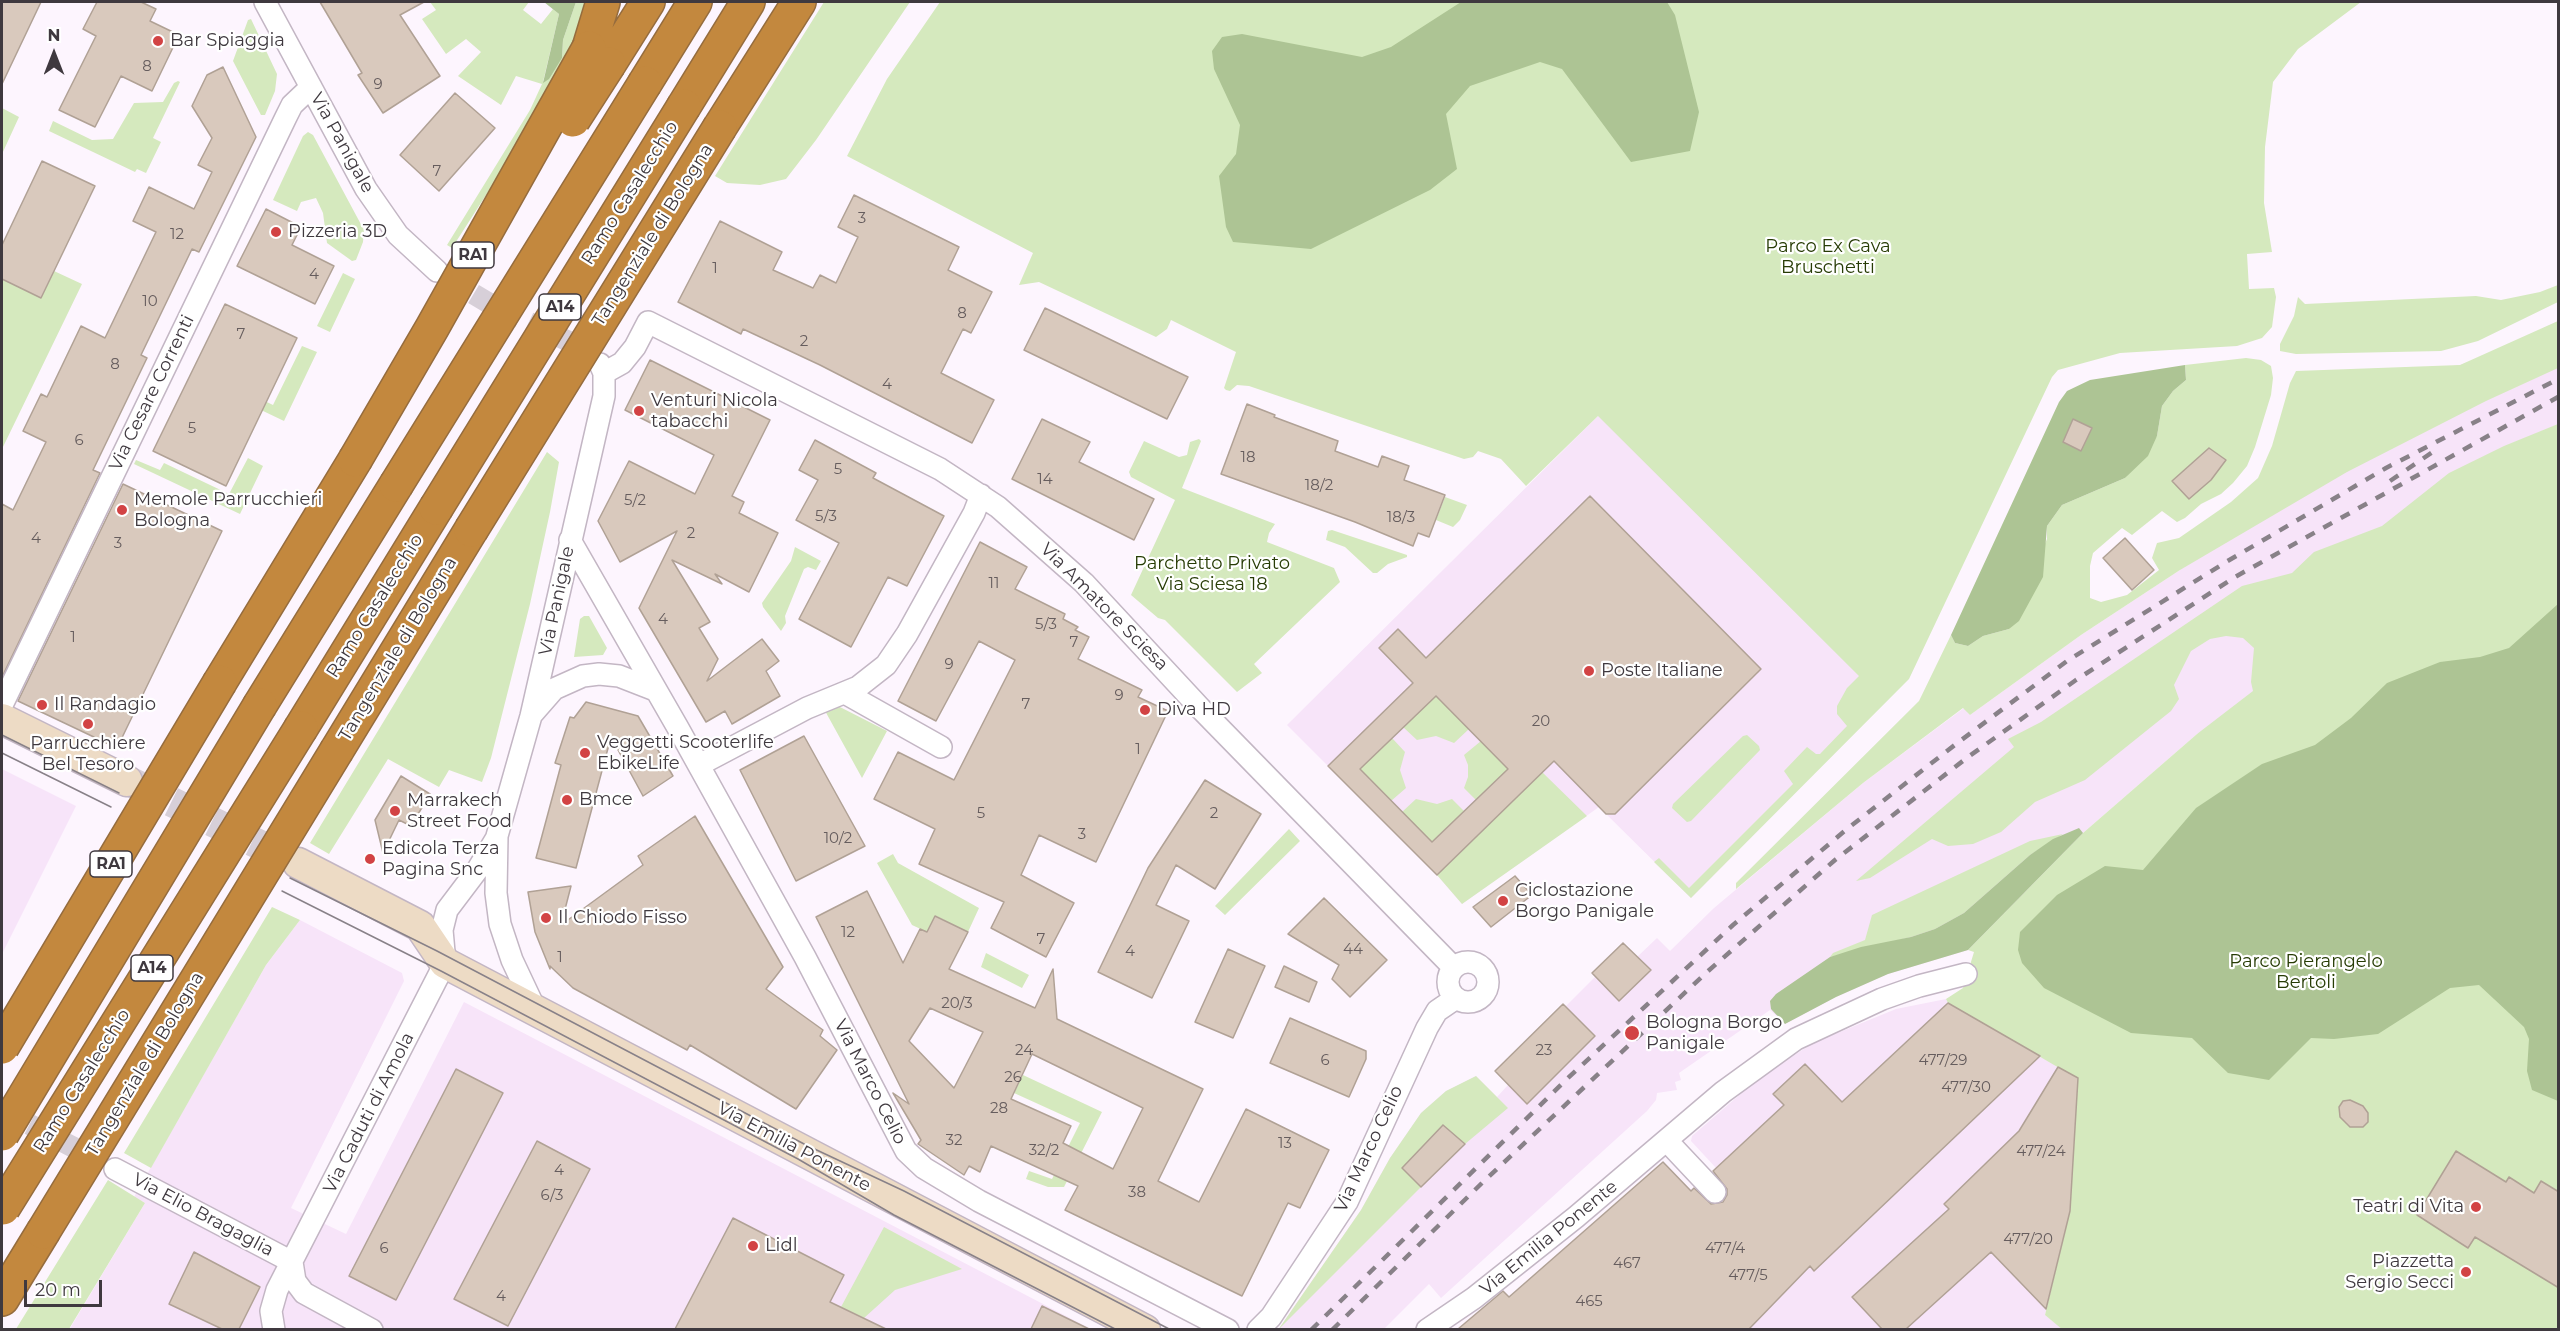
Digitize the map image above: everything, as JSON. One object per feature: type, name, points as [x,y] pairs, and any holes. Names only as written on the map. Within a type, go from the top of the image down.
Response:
[{"type":"highway","name":"RA1","points":[[599,56],[603,2]]},
{"type":"highway","name":"RA1","points":[[2,1047],[599,56],[648,2]]},
{"type":"highway","name":"A14","points":[[2,1134],[260,705],[696,2]]},
{"type":"highway","name":"Ramo Casalecchio","points":[[2,1210],[748,2]]},
{"type":"highway","name":"Tangenziale di Bologna","points":[[2,1299],[471,530],[800,2]]},
{"type":"main road","points":[[2,719],[127,781]]},
{"type":"main road","points":[[298,863],[410,920],[426,934],[445,963]]},
{"type":"main road","name":"Via Emilia Ponente","points":[[445,963],[1145,1329]]},
{"type":"street","name":"Via Panigale","points":[[265,2],[366,189],[383,216],[398,235],[437,271]]},
{"type":"street","name":"Via Cesare Correnti","points":[[2,705],[286,117],[292,105],[311,87]]},
{"type":"street","name":"Via Amatore Sciesa","points":[[602,369],[615,369],[629,355],[648,322],[940,469],[981,495],[1031,534],[1084,583],[1201,709],[1454,968]]},
{"type":"street","name":"Via Panigale","points":[[536,1011],[512,960],[500,924],[496,893],[498,836],[531,716],[604,396],[602,369]]},
{"type":"street","points":[[699,765],[807,708],[845,693],[873,677],[886,665],[897,650],[974,513],[981,495]]},
{"type":"street","name":"Via Marco Celio","points":[[570,540],[699,765],[805,957],[906,1151],[924,1168],[979,1201],[1228,1329]]},
{"type":"street","points":[[531,716],[554,690],[583,676],[599,674],[620,676],[655,690]]},
{"type":"street","points":[[845,693],[941,747]]},
{"type":"street","name":"Via Panigale","points":[[445,963],[442,930],[447,910],[478,869],[498,836]]},
{"type":"street","points":[[410,920],[437,915],[447,910]]},
{"type":"street","name":"Via Caduti di Amola","points":[[274,1329],[271,1321],[273,1302],[445,963]]},
{"type":"street","points":[[1463,963],[1475,963],[1484,970],[1488,982],[1484,994],[1468,1002],[1456,998],[1448,981],[1454,968],[1463,963]]},
{"type":"street","name":"Via Emilia Ponente","points":[[1427,1329],[1484,1291],[1667,1141],[1723,1092],[1796,1039],[1882,999],[1919,986],[1966,974]]},
{"type":"street","name":"Via Marco Celio","points":[[1258,1329],[1271,1317],[1347,1202],[1426,1028],[1437,1011],[1456,998]]},
{"type":"street","points":[[1667,1141],[1715,1192]]},
{"type":"street","name":"Via Elio Bragaglia","points":[[115,1169],[292,1262]]},
{"type":"street","points":[[292,1262],[296,1281],[304,1293],[372,1329]]},
{"type":"shaded area","points":[[2558,321],[2558,539],[2197,734],[2083,833],[1968,950],[1888,974],[1836,997],[1785,1024],[1770,1010],[1679,1073],[1681,1080],[1675,1082],[1677,1090],[1657,1093],[1656,1100],[1647,1111],[1441,1298],[1429,1284],[1384,1329],[1278,1330],[1361,1210],[1390,1158],[1421,1113],[1446,1091],[1476,1076],[1497,1097],[1508,1085],[1495,1071],[1563,1004],[1566,1006],[1595,977],[1592,974],[1623,943],[1637,957],[1657,938],[1670,951],[1714,908],[1863,783],[1964,708],[1970,715],[2081,635],[2180,570],[2194,549],[2442,367],[2460,365],[2491,353]]},
{"type":"shaded area","points":[[1605,409],[1898,688],[1691,898],[1599,807],[1462,904],[1437,875],[1287,725]]},
{"type":"shaded area","points":[[2,769],[76,806],[2,954]]},
{"type":"shaded area","points":[[300,920],[402,973],[404,981],[291,1208],[346,1234],[464,1002],[1091,1329],[69,1330],[145,1203],[134,1197],[266,965]]},
{"type":"shaded area","points":[[1946,999],[1948,1003],[2078,1078],[2070,1211],[2045,1315],[2063,1329],[1623,1330],[1611,1320],[1742,1196],[1691,1141],[1692,1136],[1759,1078],[1813,1043],[1896,1009]]},
{"type":"green space","points":[[430,2],[529,2],[523,10],[541,24],[553,9],[559,14],[543,82],[562,58],[563,40],[576,2],[589,2],[570,51],[513,153],[452,248],[447,245],[530,110],[542,84],[516,76],[501,105],[458,76],[481,52],[466,39],[446,54],[422,19],[436,10]]},
{"type":"green space","points":[[544,2],[576,2],[563,40],[562,58],[549,79],[543,83],[559,14]]},
{"type":"green space","points":[[824,2],[910,2],[816,140],[786,179],[760,185],[727,183],[715,176]]},
{"type":"green space","name":"Parco Ex Cava Bruschetti","points":[[940,2],[2361,2],[2298,49],[2273,82],[2265,147],[2264,203],[2272,252],[2247,254],[2249,289],[2274,288],[2276,297],[2272,327],[2262,338],[2237,346],[2120,353],[2058,370],[2052,377],[1909,679],[1691,898],[1654,862],[1659,858],[1689,888],[1793,784],[1784,771],[1807,747],[1816,754],[1820,754],[1847,726],[1837,714],[1837,706],[1847,688],[1859,676],[1598,416],[1526,486],[1501,459],[1478,451],[1473,457],[1464,459],[1249,386],[1237,385],[1230,391],[1226,390],[1224,388],[1236,352],[1171,320],[1167,329],[1156,337],[1039,282],[1019,285],[1033,253],[847,156],[887,79]]},
{"type":"green space","points":[[1461,2],[1667,2],[1675,15],[1699,112],[1690,151],[1631,162],[1562,69],[1540,62],[1470,86],[1446,114],[1457,169],[1430,190],[1311,249],[1233,242],[1226,227],[1219,176],[1236,154],[1240,125],[1214,69],[1212,51],[1222,37],[1242,34],[1362,57],[1391,47]]},
{"type":"green space","points":[[251,19],[277,74],[275,91],[265,115],[261,115],[233,61],[248,20]]},
{"type":"green space","points":[[180,82],[153,138],[161,142],[146,173],[137,169],[135,172],[49,131],[53,121],[92,140],[113,139],[134,103],[163,102],[174,83]]},
{"type":"green space","points":[[2,108],[19,117],[2,154]]},
{"type":"green space","points":[[308,132],[313,135],[364,230],[363,242],[356,260],[352,261],[327,243],[323,213],[316,198],[301,202],[297,211],[273,200],[303,136]]},
{"type":"green space","points":[[54,271],[82,284],[2,449],[2,279],[41,298]]},
{"type":"green space","points":[[343,273],[355,279],[330,332],[317,326]]},
{"type":"green space","points":[[2558,285],[2558,302],[2478,341],[2441,351],[2296,354],[2280,351],[2280,344],[2294,316],[2298,297],[2305,304],[2476,296],[2501,300],[2540,292]]},
{"type":"green space","points":[[2558,321],[2558,368],[2486,401],[2347,472],[2180,570],[2081,635],[1970,715],[1963,708],[1863,783],[1736,889],[1736,883],[1919,701],[1951,635],[1955,643],[1968,646],[1983,636],[2009,629],[2047,539],[2047,526],[2062,505],[2125,478],[2157,436],[2162,406],[2173,391],[2186,380],[2185,365],[2246,358],[2261,360],[2271,366],[2273,378],[2271,395],[2255,447],[2247,466],[2233,483],[2221,494],[2201,504],[2185,518],[2177,522],[2162,511],[2132,535],[2122,528],[2093,553],[2090,566],[2090,598],[2101,602],[2127,595],[2159,570],[2152,558],[2157,543],[2179,538],[2231,502],[2258,478],[2272,446],[2290,383],[2296,371],[2460,365]]},
{"type":"green space","points":[[302,346],[317,352],[284,421],[192,377],[197,368],[273,405]]},
{"type":"green space","points":[[2185,365],[2186,380],[2173,391],[2162,406],[2157,436],[2148,456],[2125,478],[2062,505],[2047,526],[2043,577],[2019,621],[2009,629],[1983,636],[1968,646],[1955,643],[1951,635],[2059,402],[2067,391],[2090,380]],"holes":[[[2073,420],[2092,428],[2081,451],[2063,442]]]},
{"type":"green space","name":"Parco Pierangelo Bertoli","points":[[2558,424],[2558,1329],[2063,1330],[2045,1315],[2070,1211],[2078,1079],[1948,1003],[1946,999],[1963,988],[1974,952],[1968,950],[2083,833],[2197,734],[2253,691],[2251,682],[2254,648],[2243,638],[2226,636],[2210,639],[2191,651],[2174,685],[2179,699],[2171,711],[2085,780],[2035,802],[2001,832],[1973,844],[1948,846],[1932,839],[1870,878],[1856,881],[2014,747],[2008,739],[2041,722],[2242,586],[2292,573],[2314,552],[2382,526],[2449,473],[2504,446]]},
{"type":"green space","name":"Parchetto Privato Via Sciesa 18","points":[[1199,439],[1201,441],[1182,488],[1275,524],[1269,533],[1267,542],[1334,568],[1340,582],[1254,664],[1262,673],[1237,692],[1165,620],[1158,618],[1131,595],[1175,500],[1131,477],[1129,472],[1144,441],[1179,457],[1187,455],[1190,442]]},
{"type":"green space","points":[[547,452],[559,462],[550,512],[530,604],[491,758],[482,782],[449,770],[439,787],[388,759],[329,854],[310,843]]},
{"type":"green space","points":[[248,458],[263,466],[240,514],[134,464],[136,460],[160,470],[164,463],[229,494]]},
{"type":"green space","points":[[1445,497],[1467,505],[1460,520],[1453,527],[1436,520]]},
{"type":"green space","points":[[1332,530],[1407,555],[1407,557],[1373,573],[1345,547],[1326,540],[1328,531]]},
{"type":"green space","points":[[795,547],[821,561],[816,570],[808,567],[804,569],[785,616],[786,623],[781,631],[762,603],[791,561]]},
{"type":"green space","points":[[2558,604],[2558,1101],[2532,1090],[2527,1071],[2529,1039],[2524,1027],[2479,985],[2450,988],[2378,1034],[2334,1039],[2311,1038],[2269,1080],[2228,1073],[2192,1038],[2131,1033],[2044,988],[2022,963],[2018,950],[2020,932],[2057,895],[2105,866],[2143,870],[2196,808],[2262,764],[2315,745],[2351,718],[2387,683],[2440,662],[2480,657],[2509,648]]},
{"type":"green space","points":[[589,616],[607,648],[603,655],[574,657],[580,619]]},
{"type":"green space","points":[[1436,696],[1469,729],[1454,743],[1436,736],[1417,740],[1403,727]]},
{"type":"green space","points":[[838,706],[887,731],[862,778],[824,709]]},
{"type":"green space","points":[[1747,735],[1759,746],[1760,750],[1691,821],[1687,822],[1672,808],[1673,804],[1743,736]]},
{"type":"green space","points":[[1392,738],[1405,752],[1400,770],[1406,788],[1391,801],[1360,769]]},
{"type":"green space","points":[[1481,741],[1508,769],[1476,800],[1464,788],[1468,777],[1468,765],[1464,755]]},
{"type":"green space","points":[[1542,772],[1587,816],[1462,904],[1437,875]]},
{"type":"green space","points":[[1416,799],[1437,804],[1452,799],[1464,811],[1432,842],[1402,812]]},
{"type":"green space","points":[[2079,828],[2083,833],[1968,950],[1888,974],[1836,997],[1785,1024],[1771,1009],[1770,1001],[1776,994],[1830,957],[1861,947],[1911,937],[1935,929],[1964,913],[2030,855],[2053,839]]},
{"type":"green space","points":[[1289,829],[1300,841],[1225,915],[1215,906]]},
{"type":"green space","points":[[2063,834],[2030,855],[1964,913],[1935,929],[1830,957],[1833,953],[1865,940],[1872,915],[2030,841]]},
{"type":"green space","points":[[893,854],[898,863],[979,908],[968,932],[936,916],[927,932],[912,925],[877,863]]},
{"type":"green space","points":[[272,907],[300,920],[266,965],[151,1168],[124,1153]]},
{"type":"green space","points":[[986,953],[1029,975],[1022,988],[981,967]]},
{"type":"green space","points":[[1023,1075],[1102,1112],[1064,1187],[1048,1187],[1026,1179],[1029,1171],[1052,1179],[1080,1123],[1014,1093]]},
{"type":"green space","points":[[1476,1076],[1508,1108],[1465,1144],[1443,1125],[1402,1168],[1421,1187],[1278,1330],[1361,1210],[1390,1158],[1421,1113],[1446,1091]]},
{"type":"green space","points":[[108,1180],[145,1203],[69,1329],[16,1329]]},
{"type":"green space","points":[[884,1227],[962,1269],[895,1290],[864,1318],[841,1307]]},
{"type":"building","points":[[2,2],[41,2],[2,84]]},
{"type":"building","points":[[97,2],[141,2],[156,9],[150,21],[179,35],[152,91],[121,76],[95,127],[59,110],[96,36],[83,29]]},
{"type":"building","points":[[320,2],[424,2],[400,15],[440,76],[383,113],[358,75],[362,73]]},
{"type":"building","points":[[223,67],[256,137],[199,252],[192,249],[141,355],[147,358],[93,470],[100,473],[2,677],[2,504],[13,510],[46,442],[23,431],[41,394],[47,397],[81,326],[105,338],[156,232],[133,221],[149,187],[194,209],[212,172],[198,165],[212,138],[192,106],[207,75]]},
{"type":"building","points":[[455,93],[495,128],[439,191],[400,155]]},
{"type":"building","points":[[42,161],[95,186],[41,298],[2,279],[2,245]]},
{"type":"building","points":[[854,195],[959,247],[948,270],[992,292],[971,333],[963,329],[941,373],[994,400],[972,443],[820,365],[743,329],[741,334],[678,302],[720,221],[782,252],[773,270],[813,288],[820,275],[836,283],[858,237],[838,227]]},
{"type":"building","points":[[266,209],[301,227],[292,245],[334,266],[315,304],[237,266]]},
{"type":"building","points":[[225,304],[297,338],[226,486],[153,451]]},
{"type":"building","points":[[1045,308],[1188,377],[1167,419],[1024,350]]},
{"type":"building","points":[[650,360],[770,420],[732,496],[744,502],[739,513],[778,533],[749,592],[715,574],[722,584],[672,560],[710,622],[699,628],[718,659],[707,681],[762,639],[779,661],[766,671],[780,696],[732,724],[725,711],[706,722],[639,608],[677,531],[620,562],[598,521],[629,461],[695,494],[714,455],[625,410]]},
{"type":"building","points":[[1247,404],[1275,415],[1274,417],[1338,441],[1335,451],[1378,467],[1382,456],[1409,466],[1404,480],[1445,495],[1429,537],[1418,533],[1413,546],[1355,522],[1221,474]]},
{"type":"building","points":[[1042,419],[1090,442],[1079,462],[1154,499],[1134,540],[1012,479]]},
{"type":"building","points":[[2073,419],[2092,428],[2081,451],[2063,442]]},
{"type":"building","points":[[815,440],[876,473],[873,478],[944,516],[907,586],[888,577],[851,647],[799,619],[839,543],[796,520],[818,480],[799,470]]},
{"type":"building","points":[[2209,448],[2226,460],[2211,480],[2189,499],[2172,481]]},
{"type":"building","points":[[123,484],[222,531],[117,748],[18,701]]},
{"type":"building","points":[[1590,496],[1761,669],[1615,814],[1606,814],[1554,761],[1437,875],[1328,766],[1413,683],[1379,648],[1398,629],[1426,658]],"holes":[[[1436,696],[1508,769],[1432,842],[1360,769]]]},
{"type":"building","points":[[2125,538],[2154,570],[2132,590],[2103,558]]},
{"type":"building","points":[[980,542],[1027,567],[1015,589],[1065,614],[1063,619],[1078,627],[1075,630],[1089,637],[1078,659],[1142,690],[1138,697],[1168,711],[1096,862],[1039,835],[1021,875],[1074,903],[1046,957],[991,928],[1004,902],[919,864],[935,829],[874,799],[898,752],[954,780],[1015,660],[979,641],[936,721],[898,701]]},
{"type":"building","points":[[586,702],[638,716],[673,776],[643,796],[611,737],[576,868],[536,858],[561,765],[555,763],[570,717],[574,718]]},
{"type":"building","points":[[804,736],[865,846],[796,881],[740,770]]},
{"type":"building","points":[[401,776],[430,794],[411,826],[399,820],[383,853],[375,820]]},
{"type":"building","points":[[1205,780],[1261,814],[1215,889],[1176,865],[1156,905],[1189,921],[1152,998],[1098,972],[1148,868]]},
{"type":"building","points":[[695,816],[783,967],[766,989],[823,1030],[820,1036],[837,1050],[796,1109],[690,1045],[687,1050],[573,988],[550,966],[550,969],[535,932],[528,892],[571,886],[561,925],[643,865],[638,856]]},
{"type":"building","name":"Ciclostazione Borgo Panigale","points":[[1515,876],[1532,895],[1491,927],[1473,907]]},
{"type":"building","points":[[867,891],[903,963],[920,929],[927,932],[935,916],[968,932],[949,969],[1035,1008],[1053,969],[1057,1019],[1203,1089],[1158,1181],[1199,1202],[1246,1109],[1329,1150],[1300,1208],[1288,1203],[1242,1296],[1065,1210],[1078,1186],[991,1146],[980,1172],[969,1166],[964,1175],[918,1144],[921,1140],[893,1093],[909,1104],[816,917]],"holes":[[[930,1008],[983,1032],[954,1088],[909,1041]],[[1032,1054],[1143,1108],[1113,1169],[1063,1143],[1071,1126],[1011,1099]]]},
{"type":"building","points":[[1324,898],[1387,960],[1350,997],[1332,979],[1339,965],[1288,934]]},
{"type":"building","points":[[1623,943],[1651,970],[1619,1001],[1592,973]]},
{"type":"building","points":[[1228,949],[1265,966],[1233,1038],[1195,1022]]},
{"type":"building","points":[[1284,966],[1317,982],[1309,1002],[1275,987]]},
{"type":"building","points":[[1948,1003],[2040,1056],[1814,1271],[1810,1266],[1749,1329],[1458,1329],[1503,1291],[1509,1297],[1663,1162],[1691,1191],[1694,1188],[1711,1204],[1723,1202],[1727,1189],[1713,1171],[1784,1105],[1773,1094],[1805,1064],[1842,1102]]},
{"type":"building","points":[[1563,1004],[1595,1036],[1527,1104],[1495,1071]]},
{"type":"building","points":[[1290,1018],[1366,1051],[1366,1059],[1349,1097],[1270,1063]]},
{"type":"building","points":[[2058,1067],[2078,1078],[2070,1211],[2046,1309],[1991,1252],[1906,1329],[1882,1329],[1852,1297],[1949,1209],[1944,1204],[2019,1131]]},
{"type":"building","points":[[456,1069],[503,1093],[396,1300],[349,1276]]},
{"type":"building","points":[[2350,1100],[2363,1106],[2368,1113],[2368,1122],[2363,1127],[2350,1127],[2340,1117],[2339,1107],[2343,1101]]},
{"type":"building","points":[[1443,1125],[1465,1144],[1421,1187],[1402,1168]]},
{"type":"building","points":[[537,1141],[590,1169],[508,1326],[454,1299]]},
{"type":"building","points":[[2456,1151],[2506,1182],[2509,1177],[2534,1193],[2541,1181],[2559,1192],[2559,1288],[2475,1237],[2468,1248],[2417,1215]]},
{"type":"building","name":"Lidl","points":[[733,1218],[844,1275],[830,1302],[886,1329],[675,1329]]},
{"type":"building","points":[[194,1252],[260,1287],[239,1329],[222,1329],[169,1304]]},
{"type":"building","points":[[1042,1306],[1089,1329],[1031,1329]]},
{"type":"tunnel","points":[[447,278],[487,302],[592,355]]},
{"type":"tunnel","points":[[131,782],[295,862]]},
{"type":"tunnel","points":[[2,1110],[115,1169]]},
{"type":"tram line","points":[[2,735],[119,793]]},
{"type":"tram line","points":[[2,753],[111,807]]},
{"type":"tram line","points":[[290,878],[437,951],[806,1145],[904,1191],[1171,1330]]},
{"type":"tram line","points":[[282,891],[441,971],[798,1159],[894,1215],[1117,1330]]},
{"type":"railway","points":[[1311,1330],[1568,1078],[1733,925],[1847,829],[1956,744],[2067,661],[2226,562],[2386,468],[2558,379]]},
{"type":"railway","points":[[1332,1330],[1482,1183],[1707,972],[1835,860],[1968,757],[2076,680],[2235,577],[2558,397]]},
{"type":"railway","points":[[2390,481],[2437,449]]},
{"type":"place","name":"Bar Spiaggia","points":[[158,41]]},
{"type":"place","name":"Pizzeria 3D","points":[[276,232]]},
{"type":"place","name":"Venturi Nicola tabacchi","points":[[639,411]]},
{"type":"place","name":"Memole Parrucchieri Bologna","points":[[122,510]]},
{"type":"place","name":"Poste Italiane","points":[[1589,671]]},
{"type":"place","name":"Il Randagio","points":[[42,705]]},
{"type":"place","name":"Diva HD","points":[[1145,710]]},
{"type":"place","name":"Parrucchiere Bel Tesoro","points":[[88,724]]},
{"type":"place","name":"Veggetti Scooterlife EbikeLife","points":[[585,753]]},
{"type":"place","name":"Bmce","points":[[567,800]]},
{"type":"place","name":"Marrakech Street Food","points":[[395,811]]},
{"type":"place","name":"Edicola Terza Pagina Snc","points":[[370,859]]},
{"type":"place","name":"Ciclostazione Borgo Panigale","points":[[1503,901]]},
{"type":"place","name":"Il Chiodo Fisso","points":[[546,918]]},
{"type":"place","name":"Bologna Borgo Panigale","points":[[1632,1033]]},
{"type":"place","name":"Teatri di Vita","points":[[2476,1207]]},
{"type":"place","name":"Lidl","points":[[753,1246]]},
{"type":"place","name":"Piazzetta Sergio Secci","points":[[2466,1272]]}]
